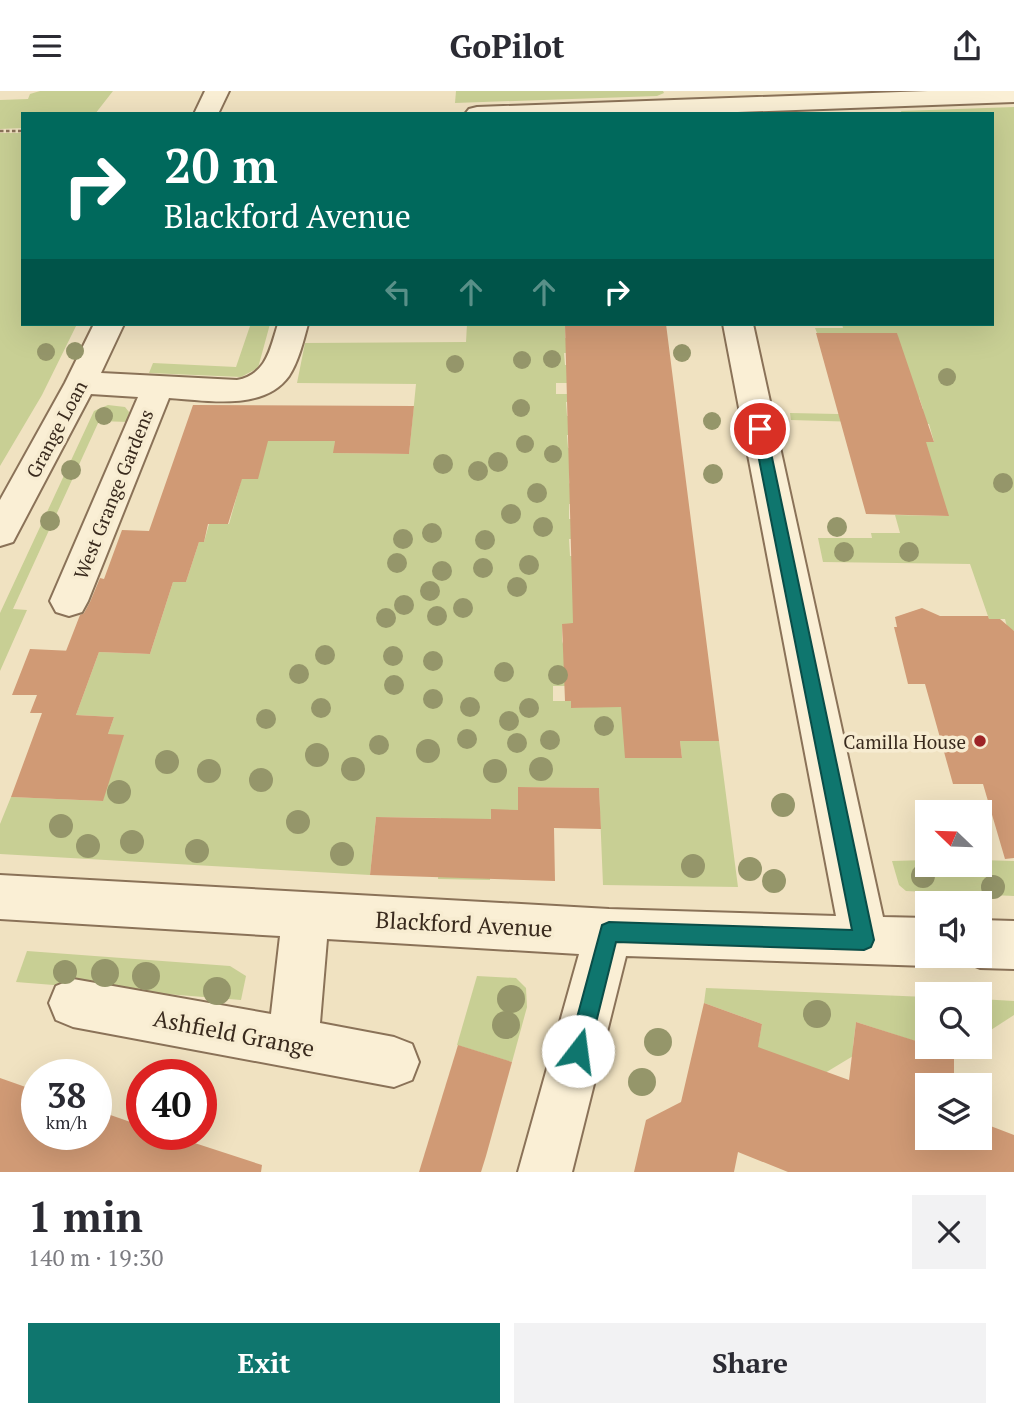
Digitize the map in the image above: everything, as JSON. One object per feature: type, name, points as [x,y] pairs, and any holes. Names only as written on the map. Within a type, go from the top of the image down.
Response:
[{"type":"street","points":[[207,112],[217,91]]},
{"type":"street","points":[[520,112],[1014,95]]},
{"type":"street","name":"Grange Loan","points":[[0,532],[81,383],[108,326]]},
{"type":"street","name":"West Grange Gardens","points":[[81,383],[237,391],[257,387],[271,379],[280,368],[292,326]]},
{"type":"street","points":[[738,326],[864,940]]},
{"type":"street","name":"West Grange Gardens","points":[[69,601],[157,387]]},
{"type":"street","name":"Blackford Avenue","points":[[0,897],[609,932],[915,942]]},
{"type":"street","points":[[293,1044],[306,915]]},
{"type":"street","points":[[545,1172],[609,932]]},
{"type":"street","points":[[992,944],[1014,945]]},
{"type":"street","name":"Ashfield Grange","points":[[73,1003],[394,1062]]},
{"type":"path","points":[[0,131],[21,131]]},
{"type":"green space","points":[[40,91],[113,91],[97,112],[21,112],[21,128],[0,129],[0,100],[28,99],[30,94]]},
{"type":"green space","points":[[456,91],[664,93],[657,96],[455,103]]},
{"type":"green space","points":[[1014,107],[1014,631],[1007,627],[1005,619],[989,619],[970,564],[823,562],[818,538],[872,538],[871,533],[900,533],[895,515],[948,516],[911,441],[934,442],[929,424],[791,420],[790,413],[838,414],[923,409],[919,397],[906,397],[897,333],[817,333],[815,328],[994,326],[994,112],[901,111]]},
{"type":"green space","points":[[0,133],[21,133],[21,326],[76,326],[42,395],[0,466]]},
{"type":"green space","points":[[250,326],[269,326],[258,368],[241,377],[149,373],[153,363],[236,367]]},
{"type":"green space","points":[[467,326],[565,326],[565,338],[585,338],[598,353],[564,353],[565,365],[586,365],[600,383],[556,383],[556,394],[601,394],[586,403],[566,402],[567,416],[602,416],[591,435],[567,435],[568,448],[605,449],[569,469],[569,483],[600,504],[569,504],[569,519],[610,519],[601,539],[569,539],[570,556],[612,557],[604,623],[562,624],[562,641],[577,686],[553,686],[553,701],[571,701],[571,708],[622,702],[626,758],[682,758],[680,741],[719,741],[738,887],[603,885],[599,788],[519,787],[518,810],[491,810],[490,880],[438,879],[441,818],[376,817],[370,875],[0,854],[0,824],[11,797],[103,801],[108,734],[114,717],[76,715],[99,652],[150,654],[173,582],[186,582],[199,542],[204,542],[209,524],[229,524],[256,427],[279,441],[335,441],[334,453],[409,454],[416,384],[297,383],[305,343],[466,342]]},
{"type":"green space","points":[[108,405],[125,407],[129,412],[128,422],[99,421],[13,609],[27,610],[0,671],[0,613],[94,411]]},
{"type":"green space","points":[[915,860],[915,877],[992,877],[992,860],[1014,861],[1014,896],[992,895],[992,891],[906,891],[899,885],[892,861]]},
{"type":"green space","points":[[27,951],[230,966],[246,976],[241,1000],[16,982]]},
{"type":"green space","points":[[477,976],[516,978],[526,988],[527,1007],[512,1062],[457,1045]]},
{"type":"green space","points":[[706,988],[915,997],[915,1041],[856,1022],[853,1046],[863,1050],[810,1082],[748,1098],[762,1024],[704,1003]]},
{"type":"green space","points":[[992,1000],[1014,1001],[1014,1015],[992,1029]]},
{"type":"building","points":[[565,326],[666,326],[719,741],[680,741],[682,758],[625,758],[621,707],[571,708],[571,701],[565,701],[562,624],[573,623]]},
{"type":"building","points":[[816,333],[897,333],[934,442],[926,442],[949,516],[866,514]]},
{"type":"building","points":[[193,405],[414,406],[409,454],[333,453],[335,441],[268,441],[258,479],[242,479],[228,524],[208,524],[204,542],[199,542],[186,582],[173,582],[150,654],[99,652],[76,715],[114,717],[108,734],[124,735],[103,801],[11,797],[42,713],[30,713],[37,695],[12,695],[30,649],[66,651],[80,615],[90,602],[100,578],[104,579],[122,530],[149,531]]},
{"type":"building","name":"Camilla House","points":[[922,608],[940,616],[988,616],[989,619],[1000,619],[1014,631],[1014,858],[1005,859],[992,815],[992,800],[988,800],[983,784],[953,784],[925,684],[908,684],[894,627],[897,627],[895,617]]},
{"type":"building","points":[[518,787],[599,788],[601,829],[554,828],[555,881],[370,875],[376,817],[491,819],[491,809],[518,810]]},
{"type":"building","points":[[704,1003],[762,1024],[758,1047],[849,1080],[856,1022],[915,1041],[915,1059],[954,1059],[954,1073],[915,1073],[915,1150],[992,1150],[992,1127],[1014,1135],[1014,1172],[788,1172],[738,1152],[734,1172],[634,1172],[646,1120],[681,1102]]},
{"type":"building","points":[[458,1045],[512,1062],[486,1156],[481,1172],[419,1172]]},
{"type":"building","points":[[0,1078],[21,1085],[21,1150],[112,1150],[112,1116],[126,1120],[126,1150],[216,1150],[262,1165],[261,1172],[0,1172]]},
{"type":"place","name":"Camilla House","points":[[980,741]]},
{"type":"route","points":[[578,1051],[609,932],[864,940],[760,429]]}]
